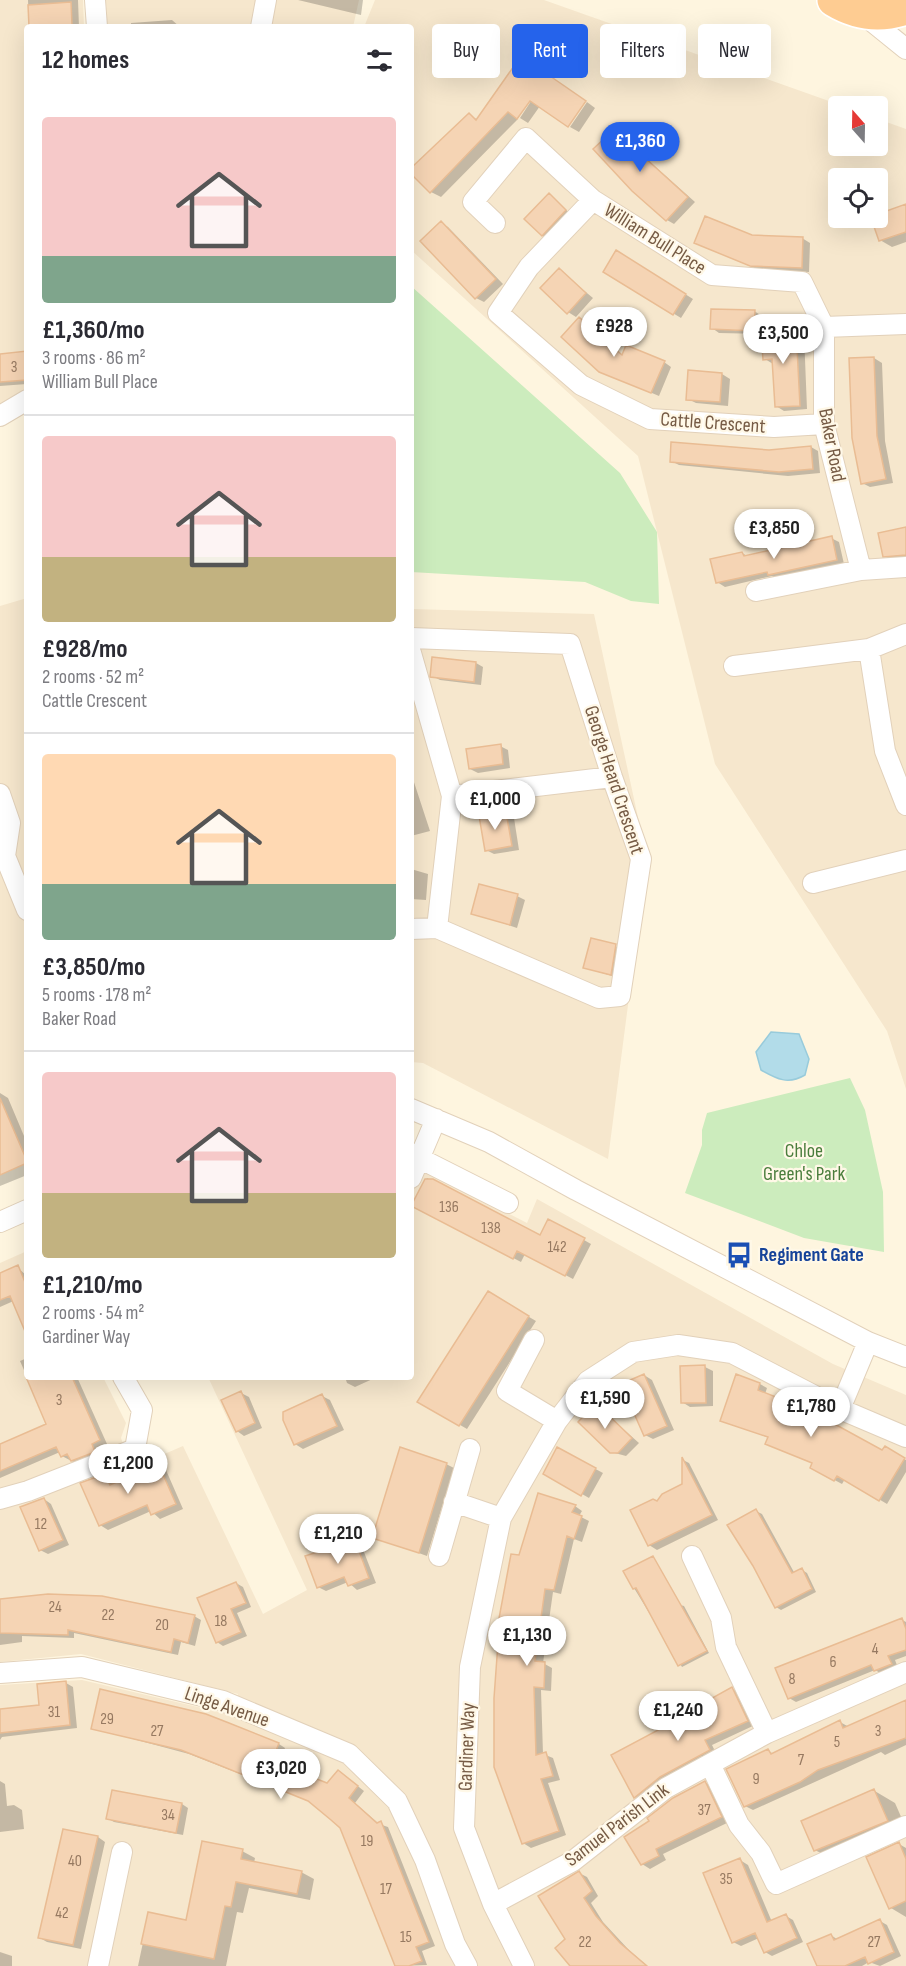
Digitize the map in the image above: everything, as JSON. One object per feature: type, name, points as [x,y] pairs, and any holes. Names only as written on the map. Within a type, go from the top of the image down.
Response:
[{"type":"highway","points":[[847,6],[877,14],[906,8]]},
{"type":"street","points":[[95,0],[97,24]]},
{"type":"street","points":[[262,24],[266,0]]},
{"type":"street","points":[[847,6],[906,49]]},
{"type":"street","name":"William Bull Place","points":[[495,223],[473,202],[526,138],[593,200],[712,275],[802,282],[824,327]]},
{"type":"street","name":"Cattle Crescent","points":[[593,200],[529,267],[498,313],[581,386],[650,419],[774,427],[824,424]]},
{"type":"street","points":[[824,327],[906,324]]},
{"type":"street","name":"Baker Road","points":[[824,327],[824,424],[861,570]]},
{"type":"street","points":[[0,416],[24,402]]},
{"type":"street","points":[[756,591],[861,570],[906,567]]},
{"type":"street","points":[[734,666],[869,649],[906,634]]},
{"type":"street","name":"George Heard Crescent","points":[[414,638],[570,644],[612,777],[641,859],[620,996],[599,998],[437,928],[414,929]]},
{"type":"street","points":[[869,649],[885,751],[906,806]]},
{"type":"street","points":[[414,663],[452,796],[437,928]]},
{"type":"street","points":[[452,796],[612,777]]},
{"type":"street","points":[[0,794],[18,820],[5,856],[24,903]]},
{"type":"street","points":[[813,883],[906,860]]},
{"type":"street","points":[[414,1110],[489,1142],[576,1190],[868,1342],[906,1357]]},
{"type":"street","points":[[436,1119],[415,1155],[508,1203]]},
{"type":"street","points":[[0,1222],[24,1211]]},
{"type":"street","points":[[534,1340],[507,1391],[557,1421]]},
{"type":"street","points":[[840,1410],[868,1342]]},
{"type":"street","name":"Gardiner Way","points":[[524,1966],[493,1904],[464,1828],[470,1667],[501,1518],[557,1421],[588,1381],[633,1352],[678,1345],[732,1353],[840,1410],[906,1437]]},
{"type":"street","points":[[0,1498],[28,1491],[135,1449],[142,1410],[125,1380]]},
{"type":"street","points":[[439,1556],[470,1449]]},
{"type":"street","points":[[454,1502],[501,1518]]},
{"type":"street","points":[[692,1556],[721,1618],[726,1647],[767,1733]]},
{"type":"street","name":"Linge Avenue","points":[[0,1673],[82,1667],[223,1701],[349,1754],[397,1801],[425,1860],[455,1944],[467,1966]]},
{"type":"street","name":"Samuel Parish Link","points":[[493,1904],[573,1861],[666,1788],[767,1733],[906,1672]]},
{"type":"street","points":[[710,1764],[739,1825],[762,1853],[776,1884],[906,1826]]},
{"type":"street","points":[[98,1966],[122,1852]]},
{"type":"shaded area","points":[[0,0],[83,0],[84,24],[24,24],[24,392],[0,407]]},
{"type":"shaded area","points":[[106,0],[359,0],[354,24],[107,24]]},
{"type":"shaded area","points":[[375,0],[544,0],[612,24],[600,24],[600,78],[686,78],[686,50],[698,55],[698,78],[764,78],[828,101],[828,156],[888,156],[888,123],[906,129],[906,1089],[887,1031],[715,764],[638,456],[414,253],[414,24],[365,24]]},
{"type":"shaded area","points":[[24,599],[24,1154],[0,1166],[0,606]]},
{"type":"shaded area","points":[[414,609],[594,614],[647,859],[608,1159],[423,1063],[414,1062]]},
{"type":"shaded area","points":[[414,1165],[527,1223],[537,1199],[833,1364],[906,1395],[906,1966],[0,1966],[0,1685],[82,1680],[232,1715],[238,1694],[81,1654],[0,1662],[0,1263],[24,1252],[24,1380],[104,1380],[126,1423],[121,1438],[132,1468],[183,1446],[263,1614],[307,1590],[209,1380],[414,1380]]},
{"type":"green space","points":[[414,289],[620,473],[657,532],[659,604],[631,601],[585,582],[414,572]]},
{"type":"green space","name":"Chloe Green's Park","points":[[850,1078],[865,1110],[883,1192],[884,1252],[804,1238],[685,1193],[702,1145],[702,1130],[707,1113]]},
{"type":"water","points":[[771,1032],[799,1034],[809,1059],[805,1075],[793,1080],[783,1080],[761,1070],[756,1052]]},
{"type":"building","points":[[71,2],[72,24],[29,24],[28,5]]},
{"type":"building","points":[[512,69],[512,78],[553,78],[586,101],[568,127],[530,101],[517,119],[508,112],[430,193],[414,177],[414,165],[469,113],[476,120]]},
{"type":"building","points":[[619,125],[646,153],[643,156],[688,197],[666,221],[632,191],[593,149]]},
{"type":"building","points":[[549,193],[566,210],[542,236],[524,219]]},
{"type":"building","points":[[906,204],[906,232],[879,241],[874,228],[888,228],[888,210]]},
{"type":"building","points":[[705,216],[752,235],[803,237],[802,268],[750,266],[694,243]]},
{"type":"building","points":[[441,221],[496,279],[475,299],[420,241]]},
{"type":"building","points":[[616,250],[686,294],[673,315],[603,272]]},
{"type":"building","points":[[559,268],[586,293],[567,314],[540,288]]},
{"type":"building","points":[[711,309],[755,310],[754,331],[710,329]]},
{"type":"building","points":[[579,317],[622,355],[626,345],[665,361],[651,393],[599,372],[561,337]]},
{"type":"building","points":[[796,328],[800,406],[775,407],[772,359],[763,360],[761,330]]},
{"type":"building","points":[[24,351],[24,380],[0,382],[0,354]]},
{"type":"building","points":[[874,357],[877,436],[886,479],[861,484],[852,438],[849,358]]},
{"type":"building","points":[[688,370],[722,373],[720,402],[686,400]]},
{"type":"building","points":[[671,442],[769,450],[811,446],[813,469],[779,472],[670,462]]},
{"type":"building","points":[[906,527],[906,555],[883,557],[878,533]]},
{"type":"building","points":[[832,536],[837,560],[768,575],[767,572],[716,583],[710,559],[742,552],[744,556]]},
{"type":"building","points":[[432,657],[476,662],[474,682],[430,677]]},
{"type":"building","points":[[501,744],[503,764],[469,769],[466,749]]},
{"type":"building","points":[[506,812],[512,846],[485,851],[479,816]]},
{"type":"building","points":[[479,884],[518,894],[510,925],[471,914]]},
{"type":"building","points":[[591,938],[616,944],[611,975],[583,968]]},
{"type":"building","points":[[0,1098],[24,1154],[24,1164],[0,1175]]},
{"type":"building","points":[[425,1179],[433,1179],[540,1235],[548,1219],[585,1238],[565,1276],[517,1251],[513,1259],[414,1208],[414,1200]]},
{"type":"building","points":[[18,1265],[24,1280],[24,1329],[10,1296],[0,1300],[0,1273]]},
{"type":"building","points":[[488,1291],[529,1316],[459,1426],[417,1402]]},
{"type":"building","points":[[705,1365],[706,1403],[681,1403],[680,1366]]},
{"type":"building","points":[[644,1374],[667,1426],[644,1436],[621,1384]]},
{"type":"building","points":[[736,1374],[760,1383],[758,1390],[809,1410],[882,1450],[885,1446],[905,1458],[879,1501],[837,1476],[834,1481],[810,1468],[812,1463],[765,1444],[768,1437],[720,1421]]},
{"type":"building","points":[[27,1380],[73,1380],[100,1440],[92,1444],[95,1452],[71,1461],[67,1454],[61,1457],[56,1447],[0,1471],[0,1444],[46,1424]]},
{"type":"building","points":[[241,1391],[255,1423],[236,1432],[221,1400]]},
{"type":"building","points":[[322,1394],[337,1426],[294,1445],[283,1420],[283,1412]]},
{"type":"building","points":[[596,1403],[632,1438],[618,1453],[610,1453],[578,1422]]},
{"type":"building","points":[[400,1447],[447,1463],[419,1553],[372,1538]]},
{"type":"building","points":[[557,1447],[596,1468],[581,1496],[543,1474]]},
{"type":"building","points":[[682,1457],[712,1515],[648,1546],[630,1510],[653,1499],[657,1501],[662,1494],[682,1484]]},
{"type":"building","points":[[158,1463],[176,1504],[151,1515],[147,1505],[99,1526],[80,1483],[105,1474],[110,1485]]},
{"type":"building","points":[[538,1493],[576,1505],[572,1512],[582,1516],[574,1539],[567,1536],[554,1590],[545,1589],[535,1661],[545,1662],[544,1688],[534,1687],[536,1755],[546,1752],[553,1776],[541,1779],[559,1831],[522,1844],[494,1767],[494,1698],[499,1629],[497,1629],[511,1554],[519,1555]]},
{"type":"building","points":[[44,1498],[63,1540],[39,1551],[20,1507]]},
{"type":"building","points":[[756,1509],[792,1573],[802,1568],[812,1589],[775,1608],[753,1566],[727,1525]]},
{"type":"building","points":[[355,1540],[369,1578],[348,1586],[344,1577],[317,1588],[305,1556]]},
{"type":"building","points":[[653,1556],[707,1651],[678,1666],[636,1588],[633,1589],[623,1571]]},
{"type":"building","points":[[236,1582],[246,1603],[231,1609],[241,1632],[216,1643],[197,1598]]},
{"type":"building","points":[[48,1594],[102,1596],[195,1615],[188,1643],[174,1639],[171,1652],[68,1630],[68,1635],[0,1633],[0,1599]]},
{"type":"building","points":[[902,1618],[906,1629],[906,1650],[888,1656],[892,1664],[874,1671],[871,1665],[788,1699],[775,1668]]},
{"type":"building","points":[[66,1681],[70,1725],[0,1733],[0,1709],[39,1705],[37,1684]]},
{"type":"building","points":[[732,1687],[748,1721],[705,1740],[710,1750],[660,1777],[634,1798],[611,1755],[679,1719],[678,1717]]},
{"type":"building","points":[[100,1689],[206,1714],[279,1743],[272,1761],[327,1783],[338,1770],[358,1786],[349,1798],[377,1823],[381,1821],[429,1942],[416,1947],[422,1961],[409,1966],[395,1966],[340,1828],[331,1820],[308,1801],[181,1750],[91,1729]]},
{"type":"building","points":[[906,1700],[906,1738],[818,1770],[800,1782],[744,1807],[726,1769],[768,1749],[771,1754],[840,1720],[843,1728]]},
{"type":"building","points":[[705,1781],[722,1817],[656,1849],[659,1856],[641,1865],[624,1837],[649,1821],[647,1818],[673,1798]]},
{"type":"building","points":[[874,1789],[888,1821],[814,1851],[801,1821]]},
{"type":"building","points":[[112,1790],[182,1803],[176,1833],[106,1819]]},
{"type":"building","points":[[63,1829],[98,1836],[73,1945],[38,1938]]},
{"type":"building","points":[[202,1841],[243,1849],[241,1859],[302,1871],[297,1894],[236,1882],[231,1907],[225,1906],[214,1959],[141,1944],[148,1912],[186,1920]]},
{"type":"building","points":[[899,1842],[906,1859],[906,1901],[889,1909],[866,1857]]},
{"type":"building","points":[[740,1858],[767,1922],[786,1914],[797,1938],[764,1953],[755,1933],[732,1943],[703,1873]]},
{"type":"building","points":[[579,1871],[592,1891],[584,1898],[596,1916],[620,1943],[647,1966],[570,1966],[555,1948],[565,1939],[538,1896]]},
{"type":"building","points":[[880,1919],[894,1952],[868,1964],[865,1957],[845,1966],[817,1966],[807,1944],[831,1934],[834,1940]]},
{"type":"place","name":"Regiment Gate","points":[[739,1255]]}]
